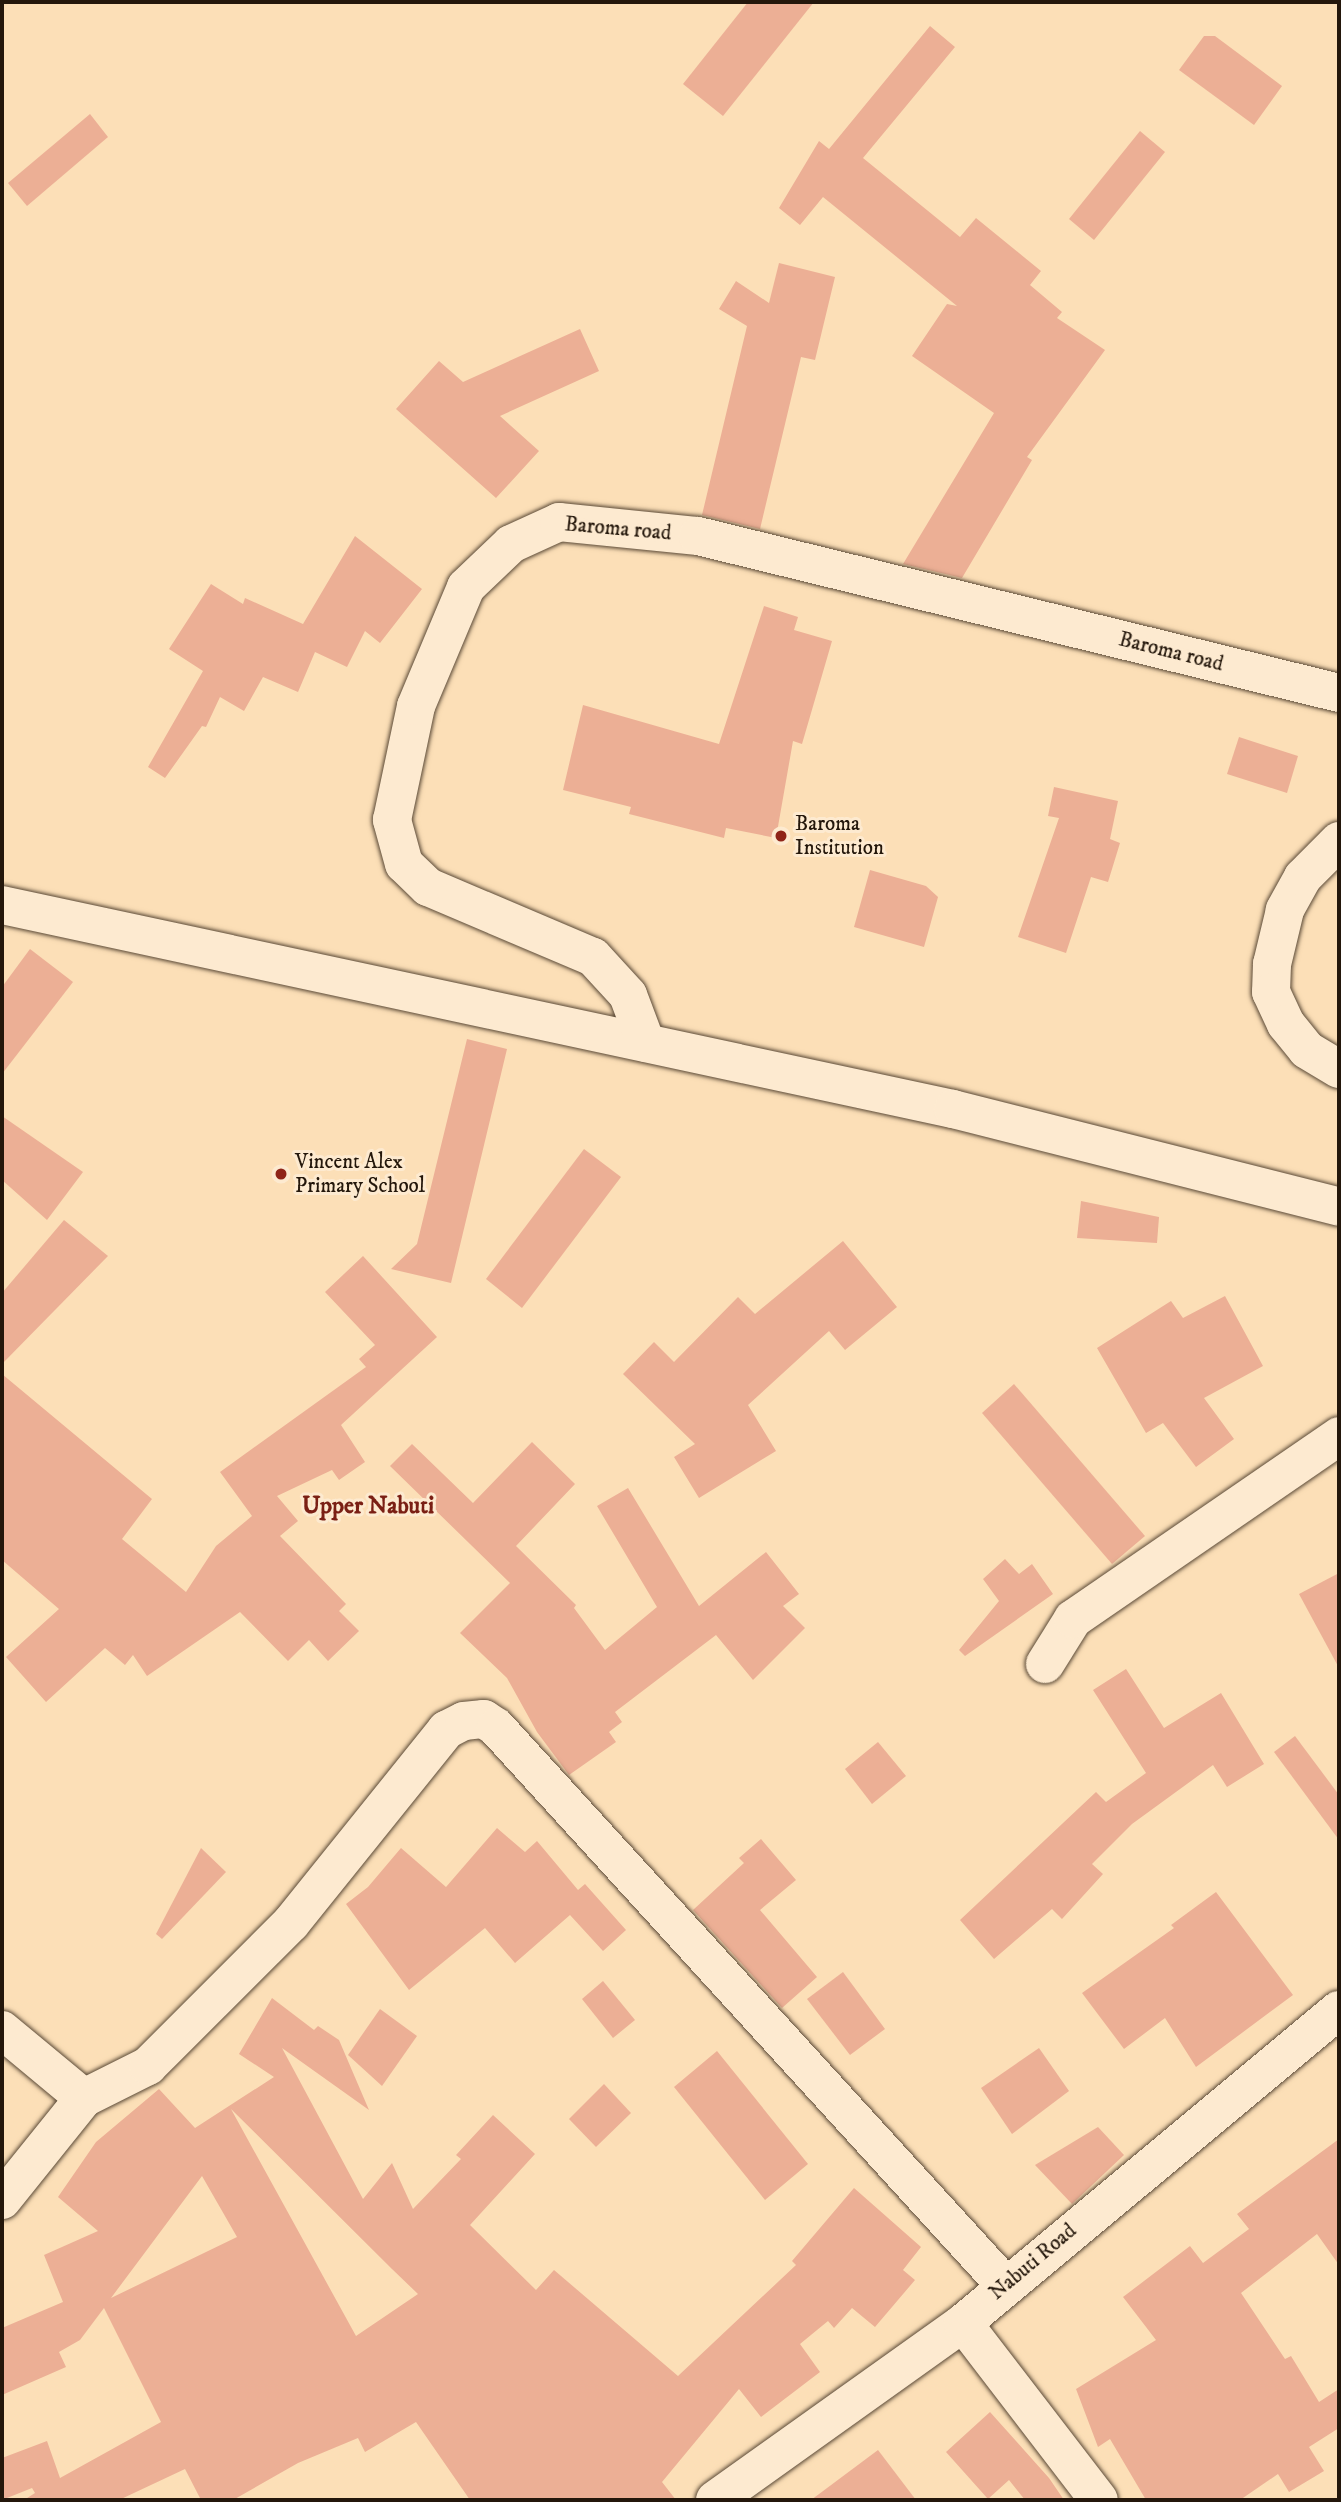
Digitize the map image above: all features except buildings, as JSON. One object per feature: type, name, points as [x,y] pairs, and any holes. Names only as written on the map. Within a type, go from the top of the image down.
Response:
[{"type":"street","name":"Baroma road","points":[[646,1043],[628,995],[593,957],[428,887],[404,864],[391,820],[416,706],[466,587],[511,544],[559,522],[698,536],[1339,693]]},
{"type":"street","points":[[1339,841],[1303,877],[1285,910],[1272,964],[1271,992],[1286,1024],[1307,1049],[1339,1069]]},
{"type":"street","points":[[2,905],[953,1109],[1339,1207]]},
{"type":"street","points":[[1045,1664],[1073,1619],[1339,1436]]},
{"type":"street","points":[[2,2200],[84,2098],[148,2066],[291,1923],[446,1730],[464,1721],[484,1719],[496,1727],[1004,2284]]},
{"type":"street","name":"Nabuti Road","points":[[715,2500],[963,2322],[1004,2284],[1339,2010]]},
{"type":"street","points":[[2,2030],[84,2098]]},
{"type":"street","points":[[963,2322],[1100,2500]]},
{"type":"place","name":"Baroma Institution","points":[[781,836]]},
{"type":"place","name":"Vincent Alex Primary School","points":[[281,1174]]},
{"type":"district","name":"Upper Nabuti","points":[[368,1507]]}]
